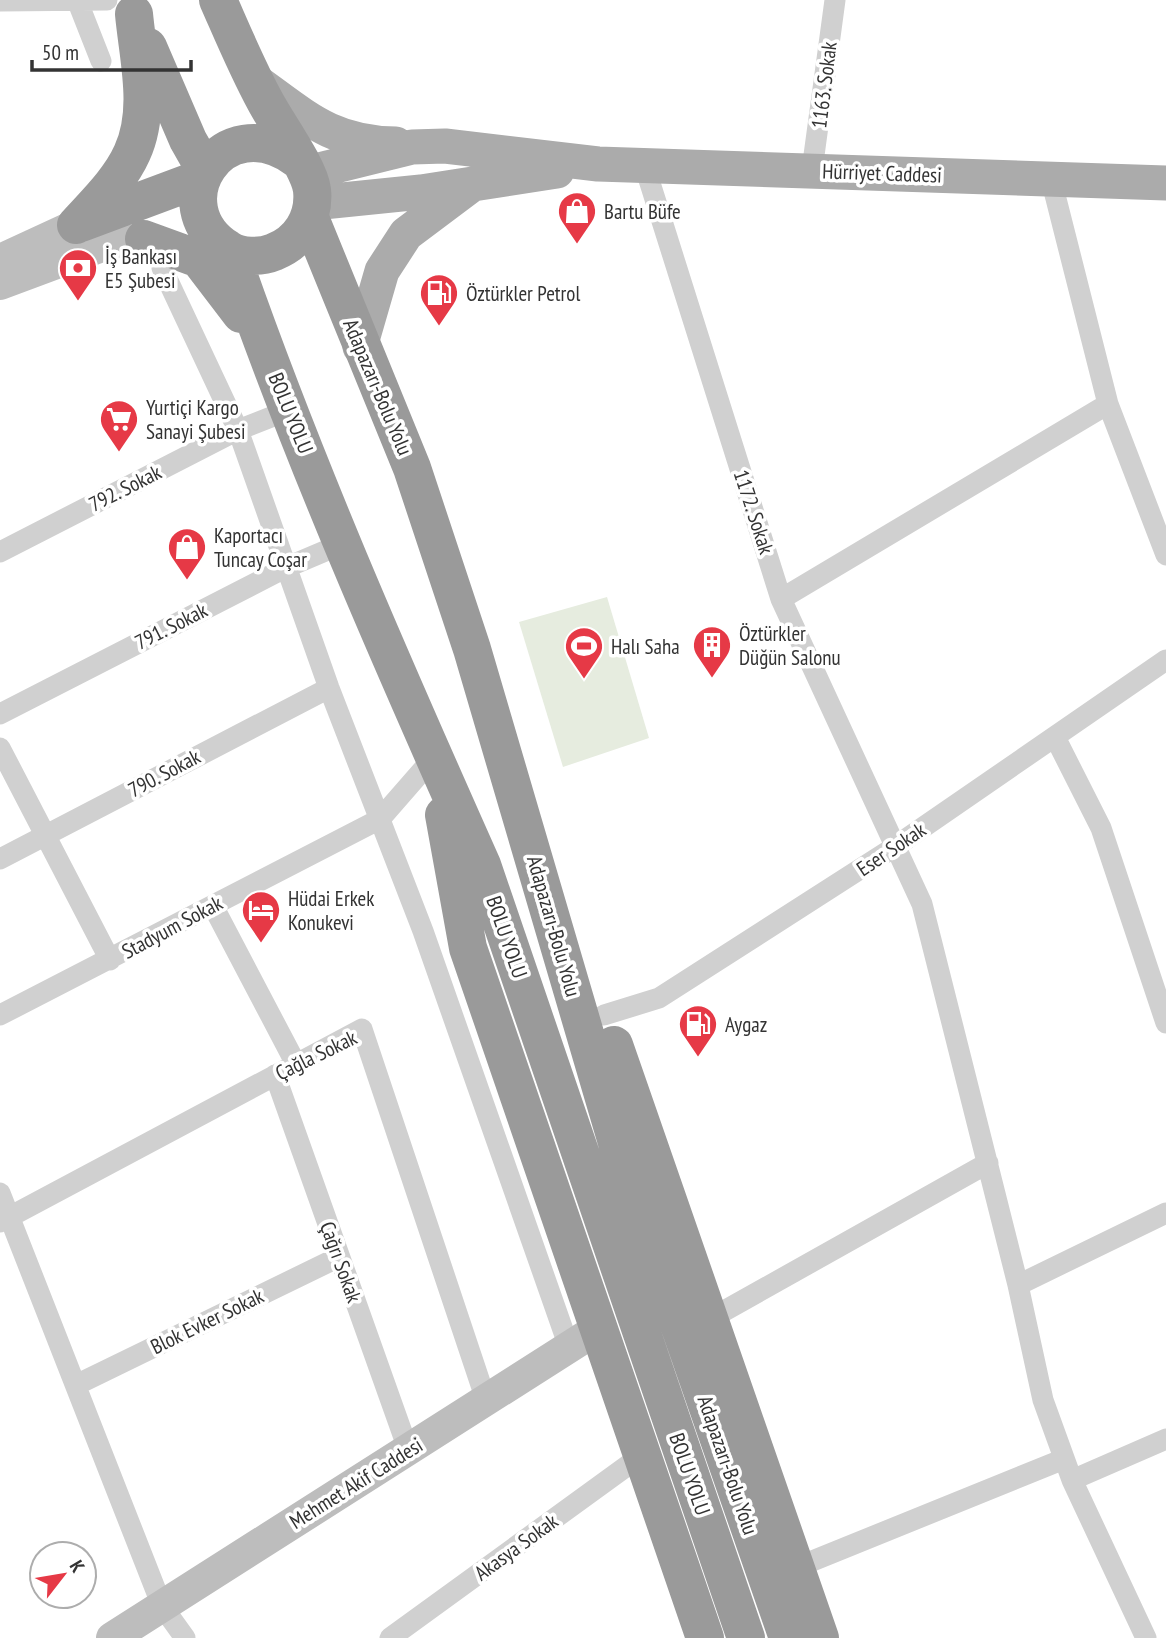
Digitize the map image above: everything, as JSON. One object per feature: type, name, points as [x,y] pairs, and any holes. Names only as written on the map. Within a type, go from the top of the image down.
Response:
[{"type":"highway","name":"Adapazarı-Bolu Yolu","points":[[218,0],[306,188],[360,347],[412,468],[472,649],[623,1163],[788,1638]]},
{"type":"highway","points":[[76,225],[202,174],[229,148],[246,142],[266,142],[306,188],[300,235],[277,251],[248,256],[218,238],[200,209],[202,174],[123,5]]},
{"type":"highway","points":[[76,225],[114,181],[133,152],[143,107],[123,5]]},
{"type":"highway","points":[[153,254],[218,238]]},
{"type":"highway","name":"BOLU YOLU","points":[[218,238],[434,757],[482,864],[746,1638]]},
{"type":"highway","points":[[153,254],[199,259],[260,339]]},
{"type":"highway","points":[[472,649],[604,1015],[820,1638]]},
{"type":"highway","points":[[434,757],[468,947],[584,1337],[642,1455],[705,1638]]},
{"type":"main road","points":[[254,80],[321,129],[370,144],[445,146]]},
{"type":"main road","name":"Hürriyet Caddesi","points":[[306,188],[412,147],[445,146],[598,164],[1166,183]]},
{"type":"main road","name":"Hürriyet Caddesi","points":[[306,188],[472,184],[598,164]]},
{"type":"main road","points":[[360,347],[382,271],[406,234],[472,184]]},
{"type":"main road","points":[[0,260],[76,225]]},
{"type":"main road","points":[[0,284],[110,243],[153,254]]},
{"type":"main road","name":"Mehmet Akif Caddesi","points":[[112,1638],[584,1337]]},
{"type":"street","points":[[0,1],[78,0],[123,5]]},
{"type":"street","points":[[78,0],[101,61]]},
{"type":"street","name":"1163. Sokak","points":[[812,170],[835,0]]},
{"type":"street","name":"1172. Sokak","points":[[644,164],[781,599],[922,904],[1018,1285],[1043,1400],[1072,1480],[1146,1638]]},
{"type":"street","points":[[1051,179],[1108,404],[1166,555]]},
{"type":"street","points":[[153,254],[238,430],[329,688],[584,1337]]},
{"type":"street","points":[[781,599],[1108,404]]},
{"type":"street","name":"792. Sokak","points":[[0,552],[238,430],[289,410]]},
{"type":"street","name":"791. Sokak","points":[[0,714],[285,568],[344,543]]},
{"type":"street","name":"Eser Sokak","points":[[604,1015],[659,998],[896,846],[1166,660]]},
{"type":"street","name":"790. Sokak","points":[[0,859],[329,688]]},
{"type":"street","points":[[1055,737],[1101,828],[1166,1023]]},
{"type":"street","points":[[0,748],[110,960]]},
{"type":"street","points":[[380,819],[434,757]]},
{"type":"street","name":"Stadyum Sokak","points":[[0,1015],[380,819]]},
{"type":"street","points":[[213,906],[296,1064]]},
{"type":"street","name":"Çağla Sokak","points":[[5,1219],[362,1029],[486,1400]]},
{"type":"street","name":"Çağrı Sokak","points":[[275,1075],[408,1449]]},
{"type":"street","points":[[708,1320],[988,1163]]},
{"type":"street","points":[[0,1193],[5,1219],[76,1385],[162,1606],[185,1638]]},
{"type":"street","points":[[1018,1285],[1166,1213]]},
{"type":"street","name":"Blok Evker Sokak","points":[[76,1385],[339,1257]]},
{"type":"street","points":[[1072,1480],[1166,1439]]},
{"type":"street","name":"Akasya Sokak","points":[[390,1638],[642,1455]]},
{"type":"street","points":[[795,1568],[1064,1459]]},
{"type":"shaded area","name":"Halı Saha","points":[[607,597],[649,738],[563,767],[519,622]]},
{"type":"place","name":"Bartu Büfe","points":[[577,245]]},
{"type":"place","name":"İş Bankası E5 Şubesi","points":[[78,302]]},
{"type":"place","name":"Öztürkler Petrol","points":[[439,327]]},
{"type":"place","name":"Yurtiçi Kargo Sanayi Şubesi","points":[[119,453]]},
{"type":"place","name":"Kaportacı Tuncay Coşar","points":[[187,581]]},
{"type":"place","name":"Öztürkler Düğün Salonu","points":[[712,679]]},
{"type":"place","name":"Halı Saha","points":[[584,680]]},
{"type":"place","name":"Hüdai Erkek Konukevi","points":[[261,944]]},
{"type":"place","name":"Aygaz","points":[[698,1058]]}]
